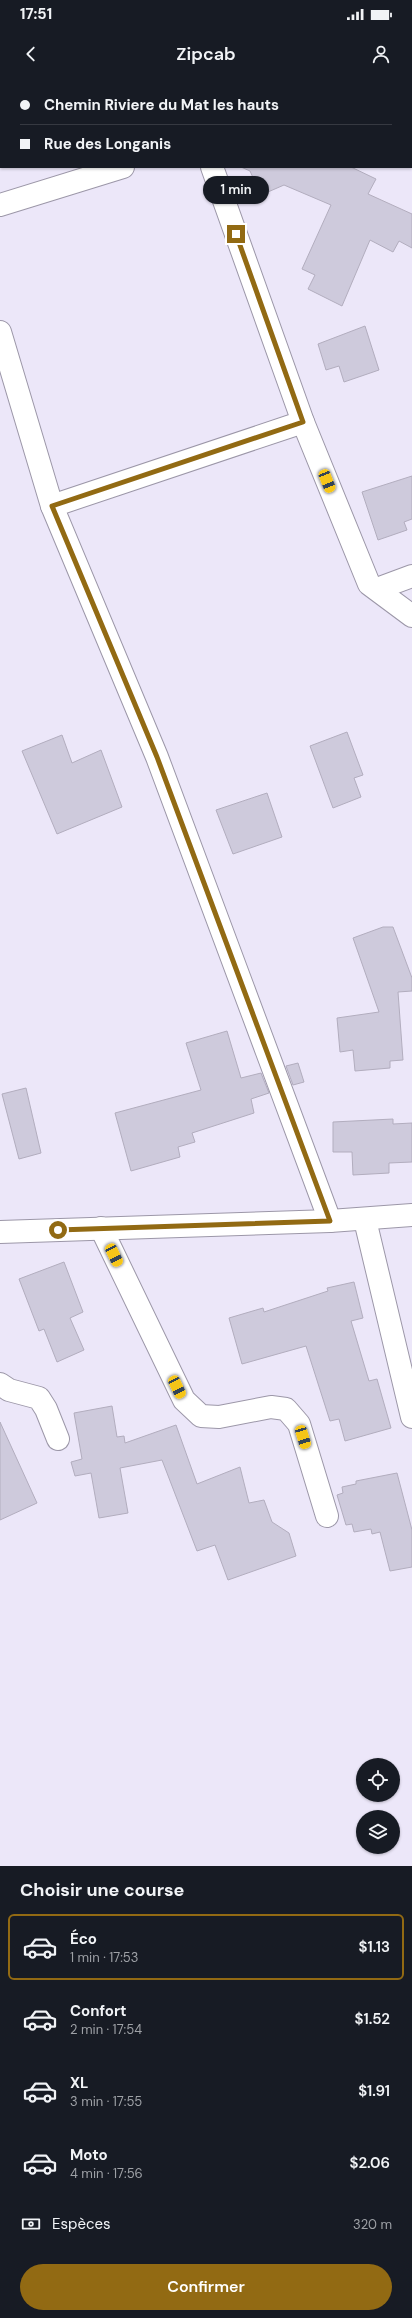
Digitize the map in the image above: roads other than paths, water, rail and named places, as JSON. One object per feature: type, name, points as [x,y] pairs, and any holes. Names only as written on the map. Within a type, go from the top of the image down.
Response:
[{"type":"street","points":[[0,205],[119,168]]},
{"type":"street","points":[[212,168],[303,422],[369,584],[412,616]]},
{"type":"street","points":[[0,332],[52,506],[157,757],[330,1221]]},
{"type":"street","points":[[52,506],[303,422]]},
{"type":"street","points":[[377,589],[412,576]]},
{"type":"street","points":[[0,1232],[365,1220],[412,1215]]},
{"type":"street","points":[[365,1220],[412,1417]]},
{"type":"street","points":[[101,1228],[184,1400],[201,1416],[218,1417],[272,1407],[286,1410],[299,1424],[327,1516]]},
{"type":"street","points":[[0,1384],[9,1390],[39,1398],[46,1409],[58,1439]]}]
